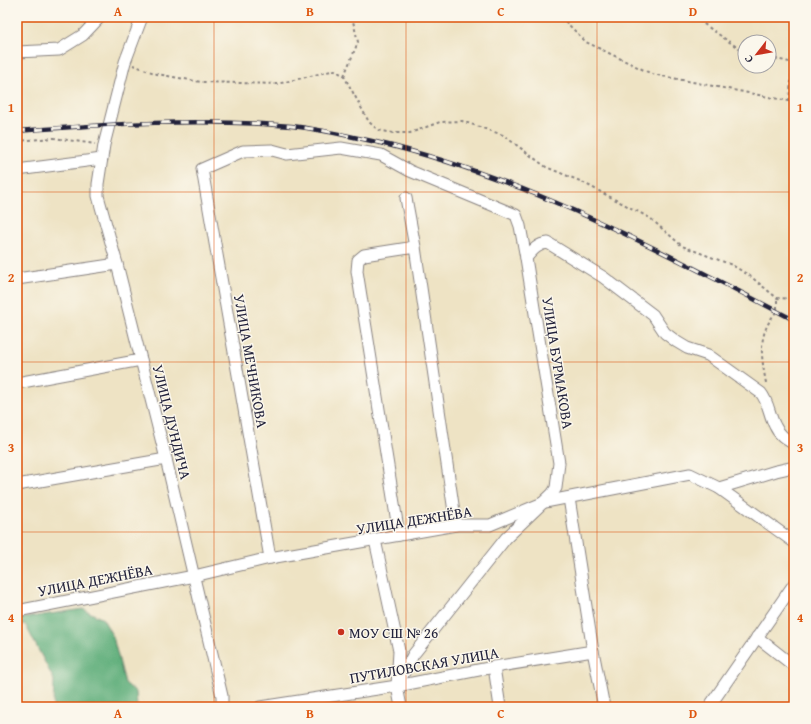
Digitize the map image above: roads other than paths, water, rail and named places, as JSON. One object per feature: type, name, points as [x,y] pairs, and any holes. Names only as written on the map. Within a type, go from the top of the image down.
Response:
[{"type":"street","points":[[17,52],[59,50],[83,35],[100,17]]},
{"type":"street","name":"УЛИЦА ДУНДИЧА","points":[[142,17],[125,62],[104,145],[98,196],[117,264],[166,459],[222,696],[222,707]]},
{"type":"street","name":"УЛИЦА БУРМАКОВА","points":[[202,169],[243,151],[272,150],[287,154],[341,148],[381,155],[410,171],[516,215],[520,226],[526,258],[559,463],[556,488],[545,502],[506,538],[413,655],[397,686]]},
{"type":"street","points":[[17,170],[102,159]]},
{"type":"street","name":"УЛИЦА МЕЧНИКОВА","points":[[202,169],[270,558]]},
{"type":"street","points":[[406,198],[415,247],[456,525]]},
{"type":"street","points":[[526,258],[533,250],[542,244],[548,243],[603,277],[653,315],[666,332],[677,342],[687,348],[708,354],[761,393],[765,398],[775,426],[782,436],[794,444]]},
{"type":"street","points":[[399,535],[357,271],[358,260],[364,255],[415,247]]},
{"type":"street","points":[[17,279],[117,264]]},
{"type":"street","points":[[17,383],[141,360]]},
{"type":"street","points":[[17,485],[166,459]]},
{"type":"street","points":[[719,488],[794,467]]},
{"type":"street","name":"УЛИЦА ДЕЖНЁВА","points":[[17,611],[194,576],[270,558],[456,525],[490,525],[545,502],[690,474],[719,488],[794,542]]},
{"type":"street","points":[[569,498],[593,651],[604,707]]},
{"type":"street","points":[[375,540],[399,651],[397,686],[401,707]]},
{"type":"street","points":[[709,707],[794,584]]},
{"type":"street","points":[[758,637],[794,666]]},
{"type":"street","name":"ПУТИЛОВСКАЯ УЛИЦА","points":[[260,707],[397,686],[494,667],[593,651]]},
{"type":"street","points":[[494,667],[500,707]]},
{"type":"railway","points":[[17,131],[120,124],[223,122],[302,127],[376,142],[431,157],[538,195],[642,242],[794,320]]},
{"type":"place","name":"МОУ СШ № 26","points":[[341,632]]}]
